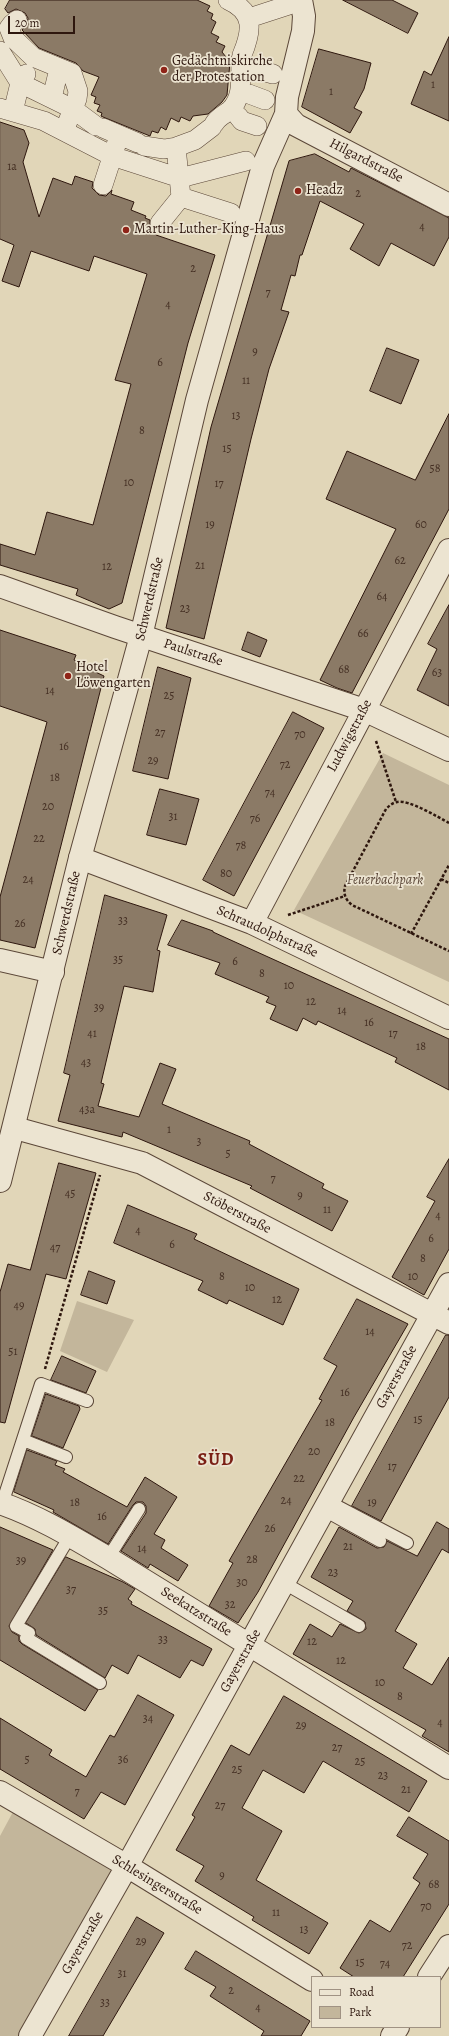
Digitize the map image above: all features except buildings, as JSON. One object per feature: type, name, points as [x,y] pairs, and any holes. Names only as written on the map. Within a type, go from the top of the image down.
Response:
[{"type":"street","points":[[228,0],[239,5],[249,18],[247,79]]},
{"type":"street","points":[[249,18],[295,2]]},
{"type":"street","name":"Schwerdstraße","points":[[0,1182],[15,1128],[80,858],[141,636],[197,400],[264,166],[286,114],[287,97],[303,31],[304,16],[295,2]]},
{"type":"street","points":[[22,60],[44,121],[64,131],[164,149],[176,147],[195,140],[213,126],[217,118],[234,113]]},
{"type":"street","points":[[22,60],[52,98],[73,109],[118,141],[180,178],[246,161]]},
{"type":"street","points":[[22,60],[72,73],[78,90],[73,109],[64,131]]},
{"type":"street","points":[[234,113],[247,79],[255,69],[274,74]]},
{"type":"street","points":[[234,113],[242,121],[257,126]]},
{"type":"street","name":"Hilgardstraße","points":[[286,114],[296,125],[449,205]]},
{"type":"street","points":[[103,185],[118,141]]},
{"type":"street","points":[[160,223],[181,197],[176,147]]},
{"type":"street","points":[[181,197],[232,213]]},
{"type":"street","name":"Ludwigstraße","points":[[252,923],[449,550]]},
{"type":"street","name":"Paulstraße","points":[[0,586],[141,636],[364,710],[449,750]]},
{"type":"street","name":"Schraudolphstraße","points":[[80,858],[252,923],[449,1018]]},
{"type":"street","points":[[0,960],[53,972]]},
{"type":"street","name":"Stöberstraße","points":[[15,1128],[142,1163],[440,1319]]},
{"type":"street","name":"Gayerstraße","points":[[30,2036],[127,1866],[327,1506],[440,1319],[449,1284]]},
{"type":"street","name":"Seekatzstraße","points":[[1,1504],[70,1536],[108,1558],[449,1768]]},
{"type":"street","name":"Schlesingerstraße","points":[[2,1799],[127,1866],[311,1979]]},
{"type":"street","points":[[430,1976],[449,1946]]},
{"type":"lane","points":[[1,1504],[41,1384],[87,1401]]},
{"type":"lane","points":[[22,1440],[66,1457]]},
{"type":"lane","points":[[327,1506],[380,1541]]},
{"type":"lane","points":[[327,1506],[407,1543]]},
{"type":"lane","points":[[108,1558],[139,1509]]},
{"type":"lane","points":[[70,1536],[16,1626],[28,1633],[26,1638],[100,1683]]},
{"type":"lane","points":[[284,1583],[359,1626]]},
{"type":"path","points":[[374,736],[381,739]]},
{"type":"path","points":[[370,743],[374,736]]},
{"type":"path","points":[[374,736],[384,762],[396,802]]},
{"type":"path","points":[[449,823],[408,802],[396,802],[386,809],[345,886],[345,896],[352,906],[449,951]]},
{"type":"path","points":[[411,934],[449,865]]},
{"type":"path","points":[[441,879],[449,883]]},
{"type":"path","points":[[287,915],[345,896]]},
{"type":"path","points":[[41,1384],[107,1153]]},
{"type":"green space","name":"Feuerbachpark","points":[[383,753],[449,785],[449,982],[294,910]]},
{"type":"green space","points":[[77,1301],[134,1320],[107,1372],[60,1351]]},
{"type":"green space","points":[[14,1810],[116,1869],[18,2036],[0,2036],[0,1836]]},
{"type":"place","name":"Gedächtniskirche der Protestation","points":[[164,70]]},
{"type":"place","name":"Headz","points":[[298,191]]},
{"type":"place","name":"Martin-Luther-King-Haus","points":[[126,230]]},
{"type":"place","name":"Hotel Löwengarten","points":[[68,676]]},
{"type":"district","name":"SÜD","points":[[216,1461]]}]
